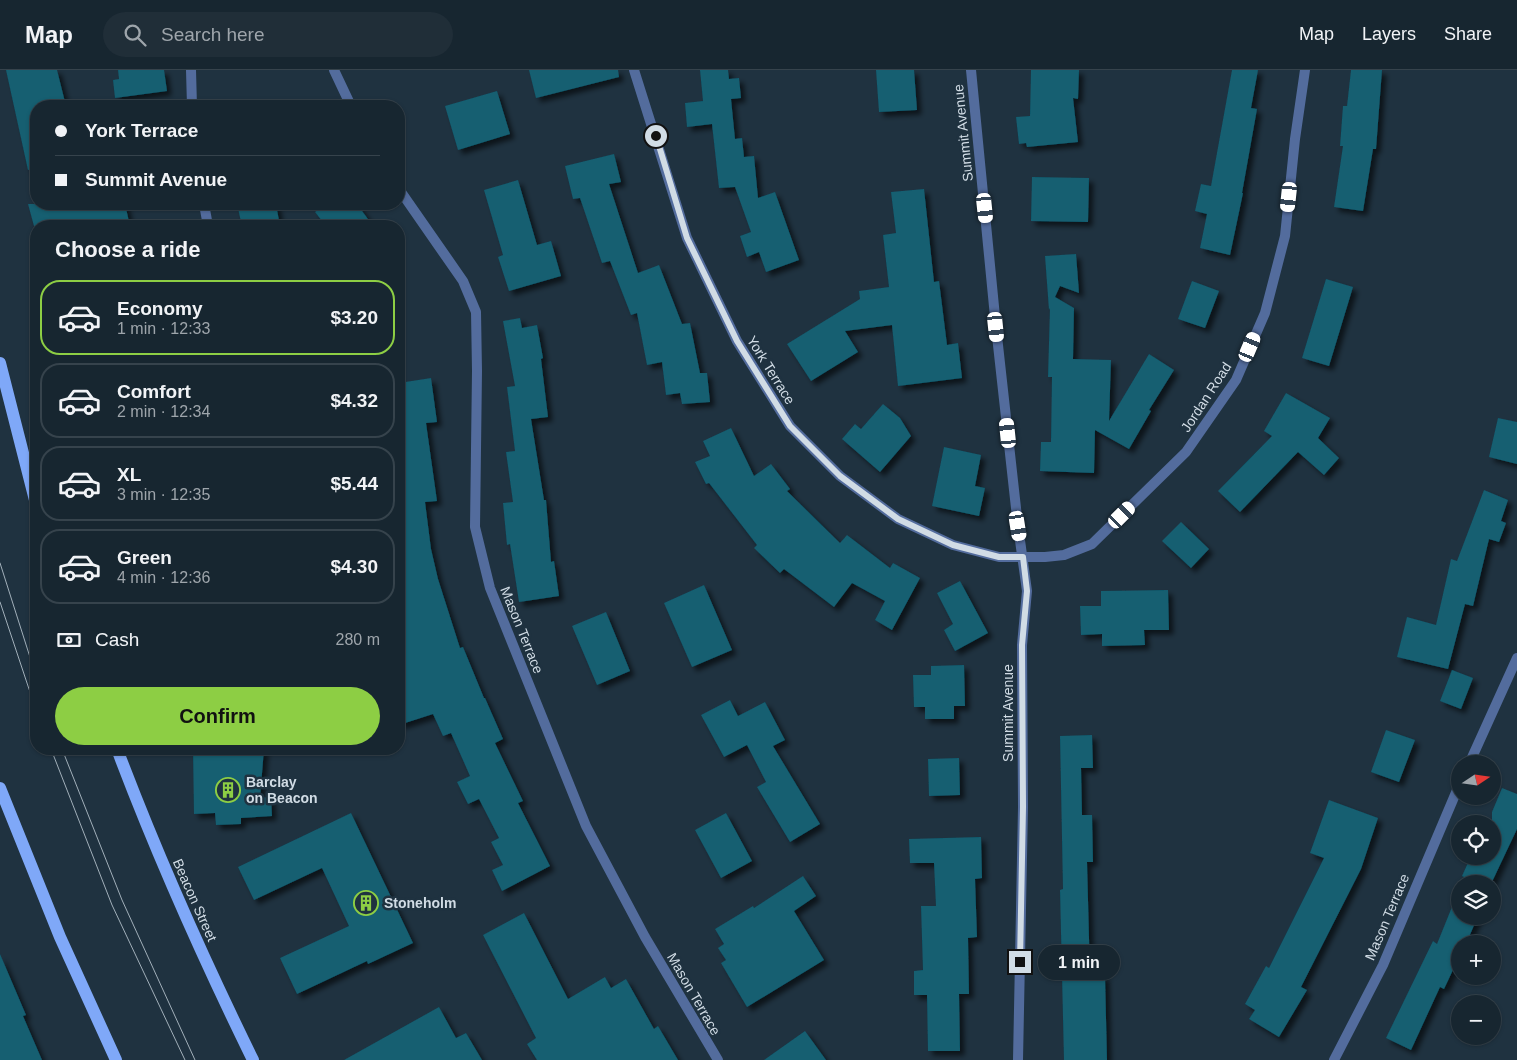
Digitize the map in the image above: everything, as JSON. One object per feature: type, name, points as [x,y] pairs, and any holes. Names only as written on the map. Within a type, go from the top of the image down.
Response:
[{"type":"main road","points":[[0,364],[30,481]]},
{"type":"main road","name":"Beacon Street","points":[[119,755],[189,926],[253,1060]]},
{"type":"main road","points":[[0,788],[60,937],[116,1060]]},
{"type":"street","points":[[191,70],[192,100]]},
{"type":"street","points":[[334,70],[348,100]]},
{"type":"street","name":"York Terrace","points":[[634,70],[687,238],[737,341],[790,426],[840,476],[898,519],[953,545],[999,557],[1023,557]]},
{"type":"street","name":"Summit Avenue","points":[[971,70],[996,327],[1027,591],[1022,645],[1023,807],[1018,1060]]},
{"type":"street","name":"Jordan Road","points":[[1023,557],[1064,555],[1092,544],[1186,452],[1236,380],[1265,313],[1284,236],[1304,70]]},
{"type":"street","name":"Mason Terrace","points":[[405,198],[463,281],[476,312],[475,527],[490,588],[586,826],[645,937],[718,1060]]},
{"type":"street","points":[[1473,755],[1517,658]]},
{"type":"street","name":"Mason Terrace","points":[[1334,1060],[1382,965],[1451,804]]},
{"type":"building","points":[[6,70],[57,70],[64,100],[30,100],[30,170],[28,170]]},
{"type":"building","points":[[118,70],[164,70],[167,91],[115,98],[113,80],[119,79]]},
{"type":"building","points":[[529,70],[618,70],[619,77],[536,98]]},
{"type":"building","points":[[700,70],[728,70],[729,79],[739,78],[741,98],[731,99],[735,139],[742,138],[744,157],[754,156],[758,198],[775,192],[799,260],[766,272],[759,252],[747,257],[740,236],[751,232],[735,187],[719,188],[712,124],[687,127],[685,103],[703,101]]},
{"type":"building","points":[[876,70],[914,70],[917,110],[879,112]]},
{"type":"building","points":[[1031,70],[1079,70],[1078,99],[1073,98],[1078,142],[1027,147],[1026,143],[1019,144],[1016,117],[1030,116]]},
{"type":"building","points":[[1232,70],[1258,70],[1251,108],[1257,109],[1243,193],[1230,255],[1200,248],[1207,214],[1195,211],[1201,184],[1211,186]]},
{"type":"building","points":[[1351,70],[1382,70],[1376,149],[1373,149],[1363,211],[1334,207],[1343,146],[1340,146],[1343,106],[1347,106]]},
{"type":"building","points":[[497,91],[510,134],[458,150],[445,106]]},
{"type":"building","points":[[614,154],[621,182],[609,184],[638,273],[659,265],[682,324],[690,323],[700,373],[707,373],[710,402],[682,404],[680,393],[666,395],[662,362],[647,365],[637,313],[631,315],[610,261],[602,263],[580,198],[573,199],[565,166]]},
{"type":"building","points":[[1032,177],[1089,178],[1088,222],[1031,221]]},
{"type":"building","points":[[518,180],[537,245],[551,241],[561,276],[509,291],[498,257],[503,255],[484,190]]},
{"type":"building","points":[[924,189],[934,282],[939,281],[947,345],[958,343],[962,378],[898,386],[892,325],[845,331],[858,352],[811,381],[787,344],[860,299],[859,291],[889,287],[883,235],[896,233],[891,192]]},
{"type":"building","points":[[28,204],[30,204],[30,210],[126,210],[129,220],[32,220]]},
{"type":"building","points":[[238,210],[277,210],[279,220],[241,220]]},
{"type":"building","points":[[318,210],[361,210],[369,220],[321,220],[315,212]]},
{"type":"building","points":[[1076,254],[1079,293],[1060,286],[1055,297],[1074,308],[1073,359],[1111,360],[1109,421],[1149,354],[1174,370],[1149,410],[1151,411],[1129,449],[1095,430],[1094,473],[1040,471],[1041,442],[1051,442],[1052,377],[1048,377],[1050,308],[1049,310],[1045,256]]},
{"type":"building","points":[[1326,279],[1353,287],[1329,366],[1302,358]]},
{"type":"building","points":[[1192,281],[1219,291],[1205,328],[1178,319]]},
{"type":"building","points":[[520,318],[522,328],[537,325],[543,358],[541,359],[548,417],[531,419],[544,500],[546,500],[551,562],[554,561],[559,596],[519,602],[510,544],[507,545],[503,503],[513,502],[506,452],[515,451],[507,387],[515,386],[503,321]]},
{"type":"building","points":[[431,378],[437,422],[426,423],[437,501],[425,502],[431,549],[438,579],[460,648],[463,647],[503,739],[495,743],[523,801],[518,803],[550,866],[502,891],[492,870],[503,865],[491,842],[499,838],[479,799],[468,804],[457,782],[470,776],[451,733],[443,736],[433,714],[405,723],[405,382]]},
{"type":"building","points":[[1286,393],[1330,418],[1318,438],[1339,458],[1324,475],[1298,452],[1240,512],[1218,491],[1272,436],[1264,431]]},
{"type":"building","points":[[883,404],[900,418],[911,436],[880,472],[842,439],[855,424],[861,429]]},
{"type":"building","points":[[1498,418],[1517,422],[1517,464],[1489,457]]},
{"type":"building","points":[[731,428],[754,476],[771,464],[790,489],[787,491],[840,543],[847,535],[890,568],[893,563],[920,578],[892,630],[875,620],[885,601],[852,583],[834,607],[784,569],[780,573],[754,548],[757,545],[709,483],[706,484],[695,462],[710,456],[703,441]]},
{"type":"building","points":[[944,447],[981,455],[975,486],[985,488],[979,516],[932,506]]},
{"type":"building","points":[[1484,490],[1508,500],[1501,521],[1506,523],[1499,542],[1489,539],[1473,606],[1465,604],[1448,669],[1397,657],[1407,617],[1436,625],[1451,559],[1457,561]]},
{"type":"building","points":[[1181,522],[1209,549],[1191,568],[1162,541]]},
{"type":"building","points":[[960,581],[988,633],[955,651],[944,630],[953,624],[937,593]]},
{"type":"building","points":[[704,585],[732,650],[692,667],[664,603]]},
{"type":"building","points":[[1168,590],[1169,630],[1144,630],[1145,645],[1102,646],[1102,634],[1081,635],[1080,606],[1101,606],[1101,591]]},
{"type":"building","points":[[606,612],[630,671],[597,685],[572,626]]},
{"type":"building","points":[[964,665],[965,706],[954,706],[954,719],[925,719],[925,707],[914,707],[913,675],[931,675],[931,666]]},
{"type":"building","points":[[1452,670],[1473,678],[1461,709],[1440,701]]},
{"type":"building","points":[[730,700],[738,716],[765,702],[785,740],[773,746],[820,824],[790,842],[757,787],[766,782],[747,745],[724,757],[701,715]]},
{"type":"building","points":[[1386,730],[1415,740],[1399,782],[1371,772]]},
{"type":"building","points":[[1092,735],[1093,768],[1081,768],[1082,815],[1092,815],[1093,862],[1087,862],[1090,976],[1105,976],[1107,1060],[1064,1060],[1060,890],[1063,889],[1060,736]]},
{"type":"building","name":"Barclay on Beacon","points":[[193,755],[264,755],[260,798],[271,797],[272,816],[241,818],[241,824],[216,825],[215,813],[194,814]]},
{"type":"building","points":[[959,758],[960,795],[929,796],[928,759]]},
{"type":"building","points":[[1502,788],[1517,794],[1517,829],[1501,863],[1501,815],[1492,815],[1492,812],[1495,805],[1501,805]]},
{"type":"building","points":[[1329,800],[1378,818],[1361,869],[1301,987],[1307,990],[1279,1037],[1249,1019],[1255,1010],[1245,1004],[1266,966],[1269,968],[1324,858],[1310,853]]},
{"type":"building","name":"Stoneholm","points":[[351,813],[413,943],[368,964],[367,961],[297,994],[280,958],[349,926],[322,868],[254,900],[238,867]]},
{"type":"building","points":[[726,813],[752,861],[721,878],[695,830]]},
{"type":"building","points":[[981,837],[982,878],[975,879],[977,937],[968,938],[969,994],[959,994],[960,1051],[928,1051],[927,995],[914,995],[914,971],[923,970],[921,906],[936,906],[934,863],[910,863],[909,839]]},
{"type":"building","points":[[1467,865],[1500,865],[1495,875],[1462,875]]},
{"type":"building","points":[[803,876],[816,896],[794,911],[824,960],[747,1007],[721,963],[726,960],[718,948],[724,944],[715,929],[753,906],[754,908]]},
{"type":"building","points":[[1451,909],[1451,925],[1474,925],[1470,935],[1451,935],[1451,974],[1444,989],[1440,987],[1411,1050],[1386,1038],[1433,941],[1437,944]]},
{"type":"building","points":[[524,913],[568,999],[605,977],[611,988],[626,979],[654,1029],[658,1026],[678,1060],[537,1060],[527,1044],[536,1038],[483,935]]},
{"type":"building","points":[[0,954],[26,1015],[23,1016],[42,1060],[0,1060]]},
{"type":"building","points":[[439,1007],[456,1038],[466,1033],[482,1060],[344,1060]]},
{"type":"building","points":[[805,1031],[826,1060],[764,1060]]},
{"type":"tram line","points":[[0,563],[30,657]]},
{"type":"tram line","points":[[0,602],[30,692]]},
{"type":"tram line","points":[[53,755],[112,905],[185,1060]]},
{"type":"tram line","points":[[64,755],[122,900],[195,1060]]},
{"type":"place","name":"Barclay on Beacon","points":[[228,790]]},
{"type":"place","name":"Stoneholm","points":[[366,903]]},
{"type":"route","points":[[656,136],[687,238],[737,341],[790,426],[840,476],[898,519],[953,545],[999,557],[1023,557],[1027,591],[1022,645],[1023,807],[1020,962]]}]
